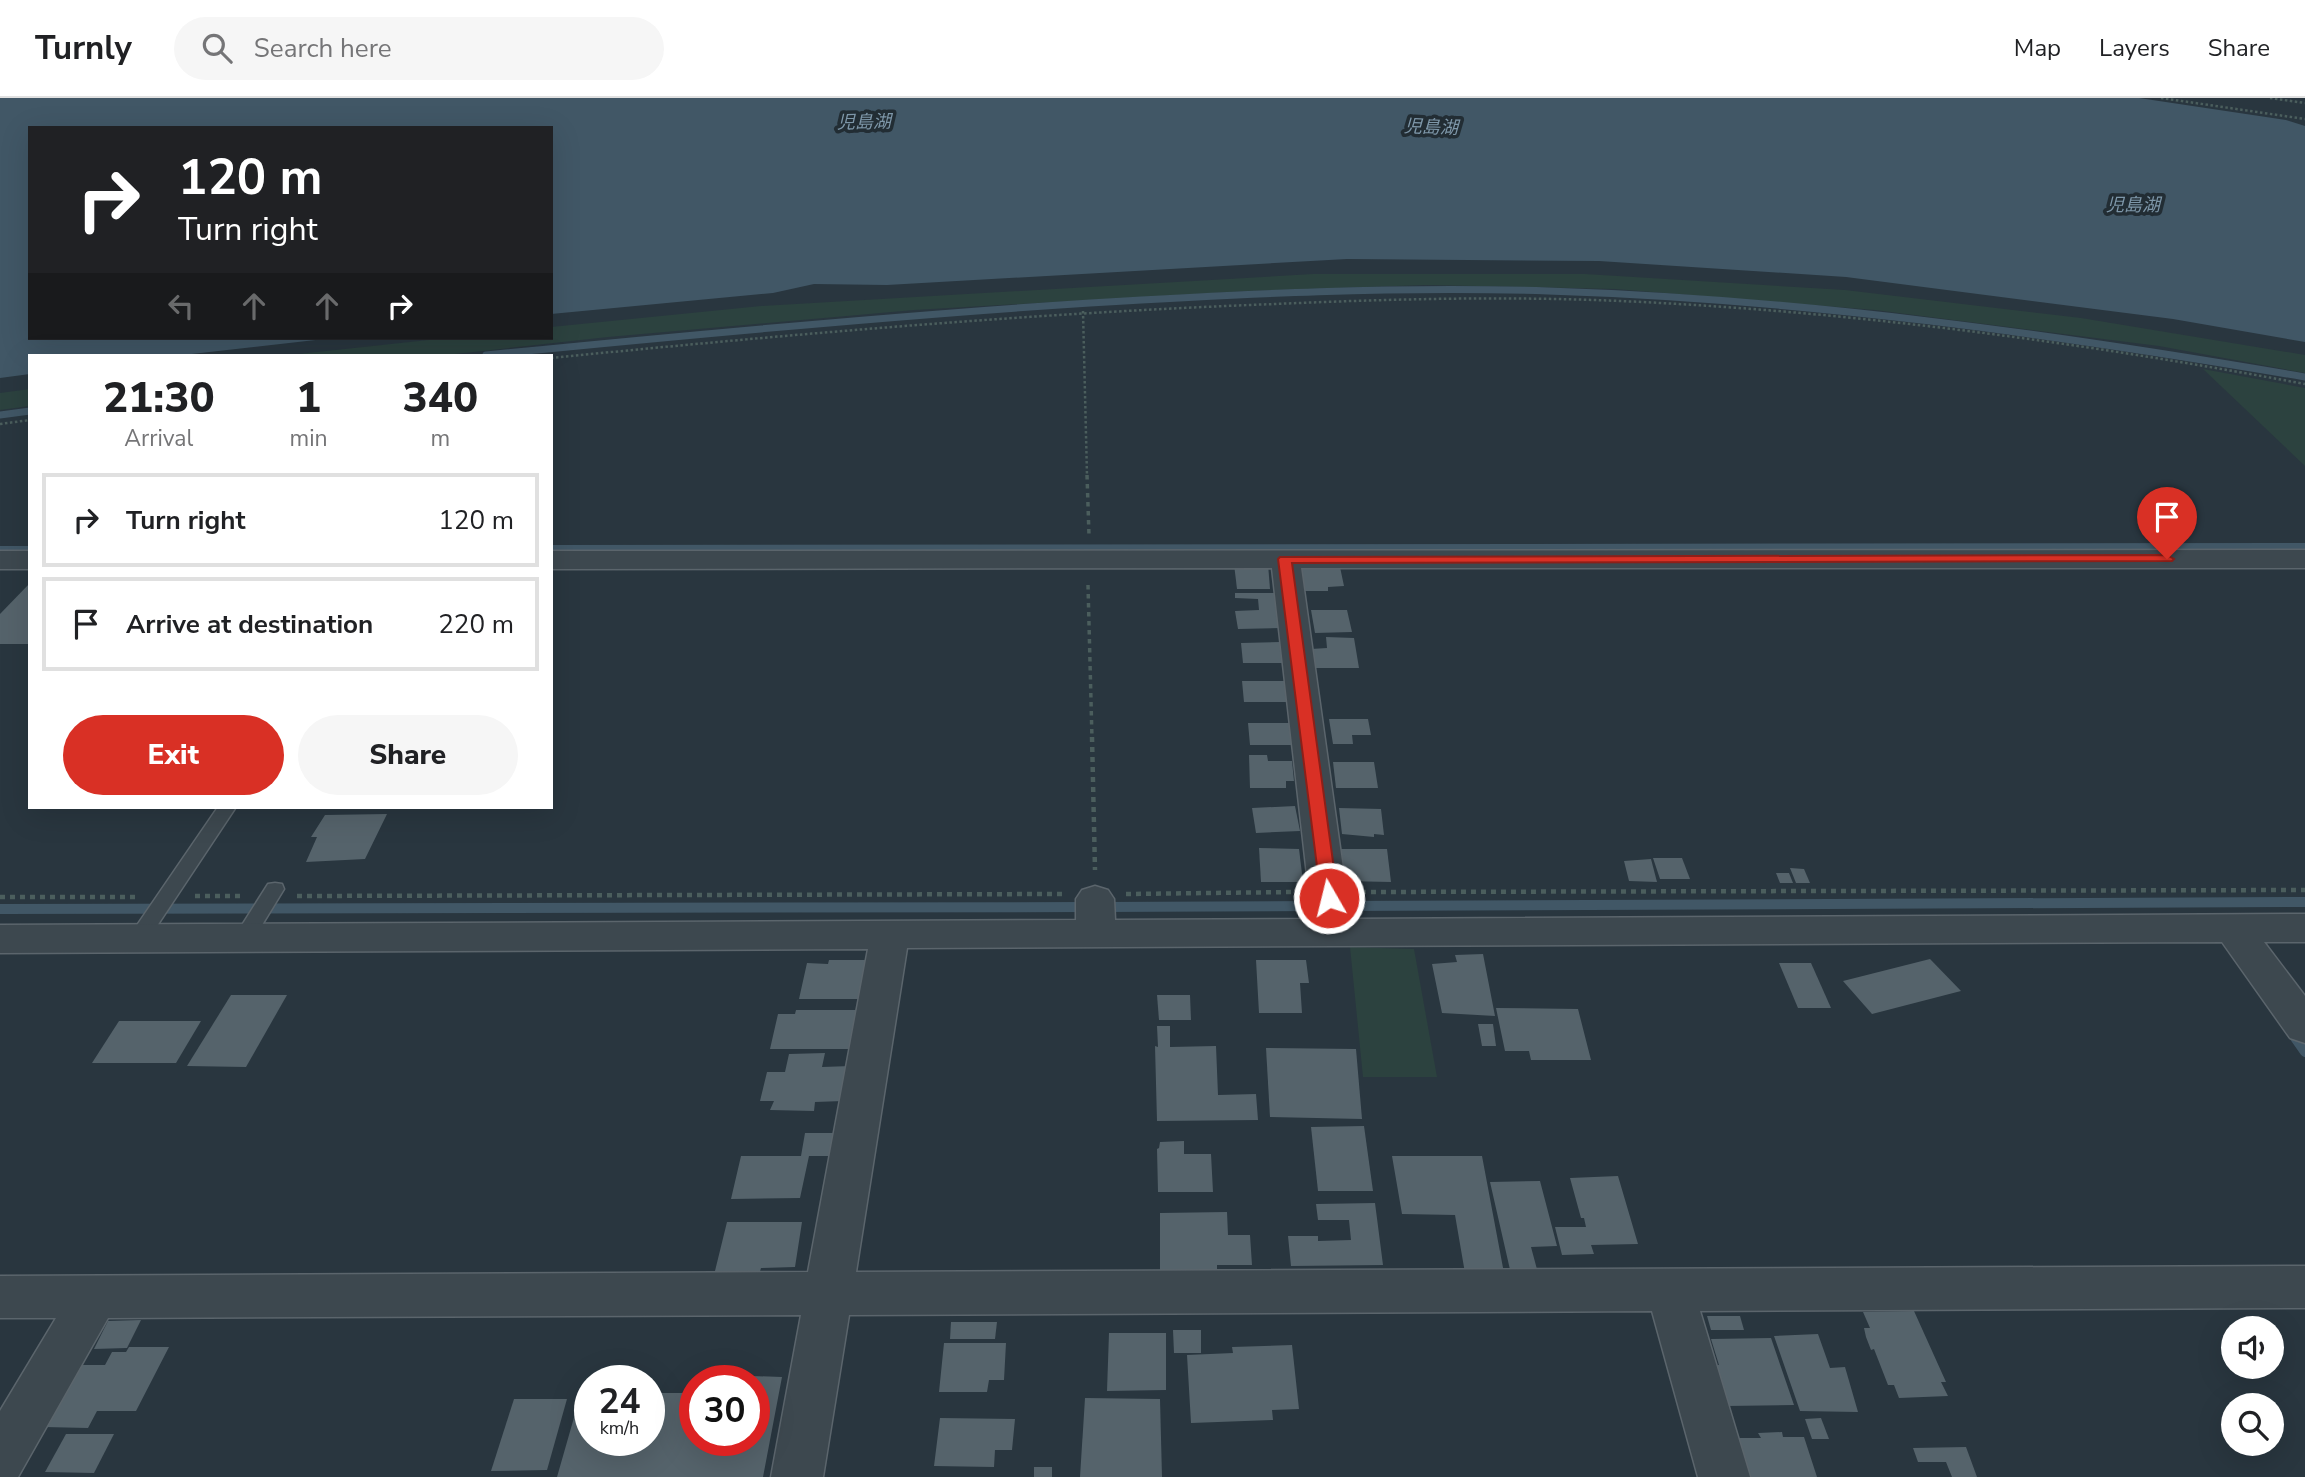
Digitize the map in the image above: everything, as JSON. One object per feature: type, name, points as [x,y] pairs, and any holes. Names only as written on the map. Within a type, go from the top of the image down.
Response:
[{"type":"street","points":[[553,560],[1088,552],[1285,559],[2305,559]]},
{"type":"street","points":[[1285,559],[1330,909]]},
{"type":"street","points":[[0,561],[28,560]]},
{"type":"street","points":[[0,939],[155,914],[250,929],[890,935],[1096,912],[1330,909],[2233,929],[2305,928]]},
{"type":"street","points":[[2233,929],[2305,1027]]},
{"type":"street","points":[[797,1477],[890,935]]},
{"type":"street","points":[[0,1297],[2305,1287]]},
{"type":"street","points":[[1670,1289],[1724,1477]]},
{"type":"street","points":[[0,1459],[95,1296]]},
{"type":"lane","points":[[155,914],[226,809]]},
{"type":"lane","points":[[250,929],[271,895]]},
{"type":"path","points":[[2161,98],[2305,119]]},
{"type":"path","points":[[2270,98],[2305,103]]},
{"type":"path","points":[[553,358],[771,336],[1083,311],[1358,299],[1607,300],[1848,316],[2170,358],[2305,384]]},
{"type":"path","points":[[1083,311],[1096,912]]},
{"type":"path","points":[[0,424],[28,420]]},
{"type":"path","points":[[2205,890],[2210,896]]},
{"type":"path","points":[[0,897],[155,914],[271,895],[1096,912],[2305,890]]},
{"type":"green space","points":[[1313,274],[1585,274],[1845,290],[2081,318],[2305,355],[2305,373],[2159,346],[1875,310],[1615,289],[1426,285],[1247,291],[914,310],[608,337],[455,354],[298,354],[428,340],[553,340],[553,327],[761,306]]},
{"type":"green space","points":[[2203,369],[2305,388],[2305,466]]},
{"type":"green space","points":[[28,389],[28,406],[0,410],[0,393]]},
{"type":"green space","points":[[1350,947],[1414,949],[1437,1077],[1363,1077]]},
{"type":"water","name":"児島湖","points":[[0,98],[2139,98],[2286,120],[2305,126],[2305,342],[2173,319],[1846,277],[1599,261],[1347,259],[887,285],[814,284],[773,293],[553,314],[553,126],[28,126],[28,340],[315,340],[192,354],[28,354],[28,374],[0,378]]},
{"type":"building","points":[[1234,564],[1268,564],[1270,589],[1237,589]]},
{"type":"building","points":[[1300,567],[1340,567],[1344,586],[1328,587],[1328,591],[1304,591]]},
{"type":"building","points":[[28,585],[28,644],[0,644],[0,614]]},
{"type":"building","points":[[1235,593],[1275,593],[1281,628],[1238,629],[1235,611],[1259,610],[1258,599],[1235,598]]},
{"type":"building","points":[[1311,610],[1347,610],[1352,632],[1315,633]]},
{"type":"building","points":[[1326,637],[1354,638],[1359,668],[1314,668],[1311,649],[1327,648]]},
{"type":"building","points":[[1280,642],[1284,663],[1243,663],[1241,643]]},
{"type":"building","points":[[1242,681],[1287,681],[1290,702],[1244,702]]},
{"type":"building","points":[[1329,719],[1368,719],[1371,735],[1352,735],[1353,744],[1333,744]]},
{"type":"building","points":[[1248,723],[1291,723],[1293,745],[1250,745]]},
{"type":"building","points":[[1249,755],[1267,755],[1268,761],[1292,761],[1294,781],[1286,781],[1286,788],[1250,788]]},
{"type":"building","points":[[1333,762],[1374,762],[1378,788],[1336,788]]},
{"type":"building","points":[[1295,806],[1300,831],[1256,833],[1252,808]]},
{"type":"building","points":[[1339,808],[1381,809],[1384,835],[1374,834],[1374,837],[1342,834]]},
{"type":"building","points":[[387,814],[365,859],[306,862],[317,837],[311,837],[325,815]]},
{"type":"building","points":[[1259,848],[1299,849],[1303,882],[1261,882]]},
{"type":"building","points":[[1341,849],[1387,849],[1391,882],[1343,881]]},
{"type":"building","points":[[1653,858],[1682,858],[1690,879],[1660,879]]},
{"type":"building","points":[[1651,859],[1657,882],[1629,881],[1624,861]]},
{"type":"building","points":[[1790,868],[1804,869],[1810,883],[1796,883]]},
{"type":"building","points":[[1776,873],[1789,873],[1793,883],[1780,883]]},
{"type":"building","points":[[1483,954],[1495,1016],[1442,1013],[1432,964],[1457,962],[1455,955]]},
{"type":"building","points":[[1930,959],[1961,991],[1872,1014],[1843,981]]},
{"type":"building","points":[[829,960],[868,960],[861,999],[799,999],[807,963],[828,964]]},
{"type":"building","points":[[1256,960],[1306,960],[1309,983],[1300,983],[1302,1013],[1259,1013]]},
{"type":"building","points":[[1779,963],[1811,963],[1831,1008],[1798,1008]]},
{"type":"building","points":[[231,995],[287,995],[246,1067],[187,1066]]},
{"type":"building","points":[[1157,995],[1190,995],[1191,1020],[1159,1020]]},
{"type":"building","points":[[1496,1008],[1578,1009],[1591,1060],[1531,1060],[1529,1051],[1505,1051]]},
{"type":"building","points":[[796,1010],[861,1010],[853,1049],[770,1049],[778,1014],[795,1014]]},
{"type":"building","points":[[119,1021],[201,1021],[176,1063],[92,1063]]},
{"type":"building","points":[[1478,1024],[1493,1024],[1496,1046],[1482,1046]]},
{"type":"building","points":[[1157,1026],[1170,1026],[1170,1047],[1216,1046],[1218,1095],[1256,1094],[1258,1120],[1157,1121]]},
{"type":"building","points":[[1266,1048],[1356,1049],[1362,1119],[1270,1117]]},
{"type":"building","points":[[825,1053],[822,1067],[851,1066],[843,1101],[815,1102],[814,1111],[770,1110],[774,1101],[760,1101],[767,1072],[785,1072],[789,1054]]},
{"type":"building","points":[[1364,1126],[1373,1191],[1318,1191],[1311,1127]]},
{"type":"building","points":[[805,1133],[836,1133],[832,1156],[809,1156],[800,1198],[731,1199],[741,1156],[801,1156]]},
{"type":"building","points":[[1184,1141],[1184,1154],[1211,1154],[1213,1192],[1158,1192],[1157,1149],[1160,1142]]},
{"type":"building","points":[[1392,1156],[1482,1156],[1504,1273],[1465,1273],[1455,1215],[1402,1214]]},
{"type":"building","points":[[1618,1176],[1638,1244],[1591,1245],[1594,1254],[1562,1255],[1555,1227],[1586,1227],[1570,1178]]},
{"type":"building","points":[[1540,1181],[1557,1246],[1531,1247],[1538,1273],[1511,1274],[1490,1182]]},
{"type":"building","points":[[1375,1203],[1383,1265],[1291,1266],[1288,1236],[1318,1236],[1318,1241],[1351,1240],[1349,1220],[1318,1220],[1316,1204]]},
{"type":"building","points":[[1227,1212],[1228,1235],[1250,1235],[1252,1265],[1217,1265],[1217,1270],[1160,1271],[1160,1213]]},
{"type":"building","points":[[727,1222],[802,1222],[795,1267],[761,1268],[759,1275],[714,1275]]},
{"type":"building","points":[[1914,1311],[1946,1382],[1941,1382],[1948,1396],[1899,1398],[1894,1385],[1888,1385],[1874,1349],[1871,1350],[1864,1328],[1870,1328],[1863,1312]]},
{"type":"building","points":[[1707,1316],[1740,1316],[1744,1330],[1711,1330]]},
{"type":"building","points":[[141,1320],[127,1348],[94,1349],[108,1321]]},
{"type":"building","points":[[951,1322],[997,1322],[995,1339],[950,1339]]},
{"type":"building","points":[[1173,1330],[1201,1330],[1201,1353],[1174,1353]]},
{"type":"building","points":[[1109,1333],[1166,1333],[1166,1390],[1107,1391]]},
{"type":"building","points":[[1818,1334],[1830,1368],[1845,1367],[1858,1412],[1800,1411],[1774,1336]]},
{"type":"building","points":[[1771,1338],[1794,1405],[1726,1406],[1714,1365],[1719,1365],[1711,1339]]},
{"type":"building","points":[[944,1343],[1006,1343],[1004,1380],[989,1380],[987,1392],[939,1392]]},
{"type":"building","points":[[1292,1345],[1299,1409],[1272,1410],[1273,1420],[1191,1423],[1187,1355],[1233,1353],[1232,1347]]},
{"type":"building","points":[[129,1347],[169,1347],[136,1411],[97,1411],[88,1428],[44,1427],[80,1365],[105,1365],[112,1352],[126,1352]]},
{"type":"building","points":[[770,1377],[782,1377],[770,1440]]},
{"type":"building","points":[[665,1393],[679,1393],[679,1456],[767,1456],[763,1477],[557,1477],[574,1418],[574,1456],[665,1456]]},
{"type":"building","points":[[1085,1398],[1160,1399],[1162,1477],[1080,1477]]},
{"type":"building","points":[[514,1399],[567,1399],[547,1470],[491,1471]]},
{"type":"building","points":[[940,1418],[1015,1419],[1012,1450],[995,1450],[994,1467],[934,1466]]},
{"type":"building","points":[[1821,1418],[1829,1439],[1812,1439],[1805,1419]]},
{"type":"building","points":[[1782,1432],[1783,1437],[1804,1437],[1817,1477],[1746,1477],[1733,1438],[1761,1438],[1758,1433]]},
{"type":"building","points":[[66,1434],[114,1434],[94,1473],[45,1472]]},
{"type":"building","points":[[1966,1447],[1977,1477],[1952,1477],[1946,1462],[1918,1462],[1913,1448]]},
{"type":"building","points":[[1034,1467],[1052,1467],[1052,1477],[1034,1477]]},
{"type":"waterway","points":[[496,354],[788,326],[1090,303],[1433,289],[1643,295],[1833,310],[2022,333],[2305,377]]},
{"type":"waterway","points":[[0,415],[28,411]]},
{"type":"waterway","points":[[553,549],[2305,547]]},
{"type":"waterway","points":[[0,550],[28,550]]},
{"type":"waterway","points":[[1336,906],[2305,902]]},
{"type":"waterway","points":[[1102,907],[1321,906]]},
{"type":"waterway","points":[[0,909],[1086,907]]},
{"type":"waterway","points":[[2291,1032],[2305,1052]]},
{"type":"route","points":[[1329,898],[1285,559],[2167,559]]}]
